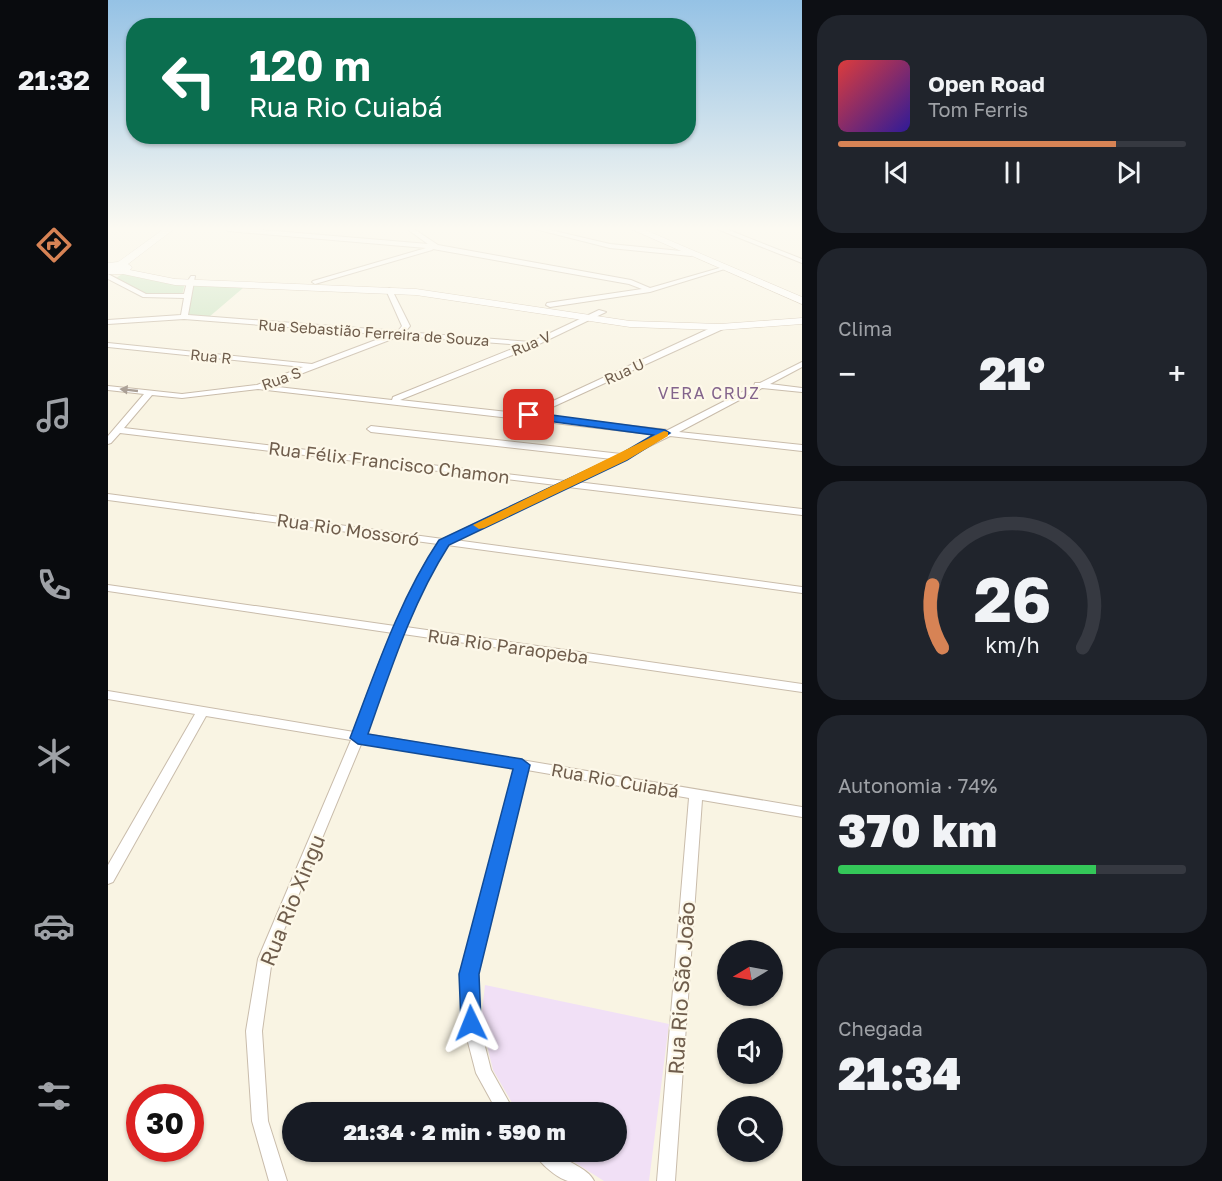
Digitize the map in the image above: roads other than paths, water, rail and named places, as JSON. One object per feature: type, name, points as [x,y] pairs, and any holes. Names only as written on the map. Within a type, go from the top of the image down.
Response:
[{"type":"street","points":[[130,284],[145,296],[186,296]]},
{"type":"street","points":[[184,317],[190,284]]},
{"type":"street","points":[[272,284],[389,290],[649,325],[720,327],[802,321]]},
{"type":"street","points":[[363,284],[429,287],[602,312],[682,320],[802,313]]},
{"type":"street","points":[[632,284],[650,290]]},
{"type":"street","points":[[550,304],[650,290],[670,284]]},
{"type":"street","points":[[762,284],[802,301]]},
{"type":"street","points":[[389,290],[406,326],[400,333]]},
{"type":"street","name":"Rua V","points":[[393,400],[532,344],[602,312]]},
{"type":"street","name":"Rua Sebastião Ferreira de Souza","points":[[108,322],[184,317],[532,344]]},
{"type":"street","name":"Rua U","points":[[529,415],[720,327]]},
{"type":"street","name":"Rua S","points":[[108,388],[182,396],[258,387],[400,333]]},
{"type":"street","name":"Rua R","points":[[108,345],[313,366]]},
{"type":"street","points":[[444,542],[564,483],[623,457],[665,433],[802,364]]},
{"type":"street","points":[[758,385],[802,390]]},
{"type":"street","points":[[258,387],[529,415],[802,448]]},
{"type":"street","points":[[112,436],[150,393]]},
{"type":"street","points":[[371,429],[623,457]]},
{"type":"street","name":"Rua Félix Francisco Chamon","points":[[112,436],[564,483],[802,512]]},
{"type":"street","name":"Rua Rio Mossoró","points":[[108,497],[802,590]]},
{"type":"street","name":"Rua Rio Xingu","points":[[278,1181],[260,1121],[254,1031],[265,958],[358,738],[399,630],[428,567],[444,542]]},
{"type":"street","name":"Rua Rio Paraopeba","points":[[109,588],[802,688]]},
{"type":"street","name":"Rua Rio Cuiabá","points":[[108,695],[802,812]]},
{"type":"street","points":[[108,878],[202,712]]},
{"type":"street","points":[[501,1102],[484,1073],[471,1023],[469,974],[522,765]]},
{"type":"street","name":"Rua Rio São João","points":[[666,1181],[696,794]]},
{"type":"street","points":[[554,1162],[585,1181]]},
{"type":"district","name":"VERA CRUZ","points":[[709,393]]}]
